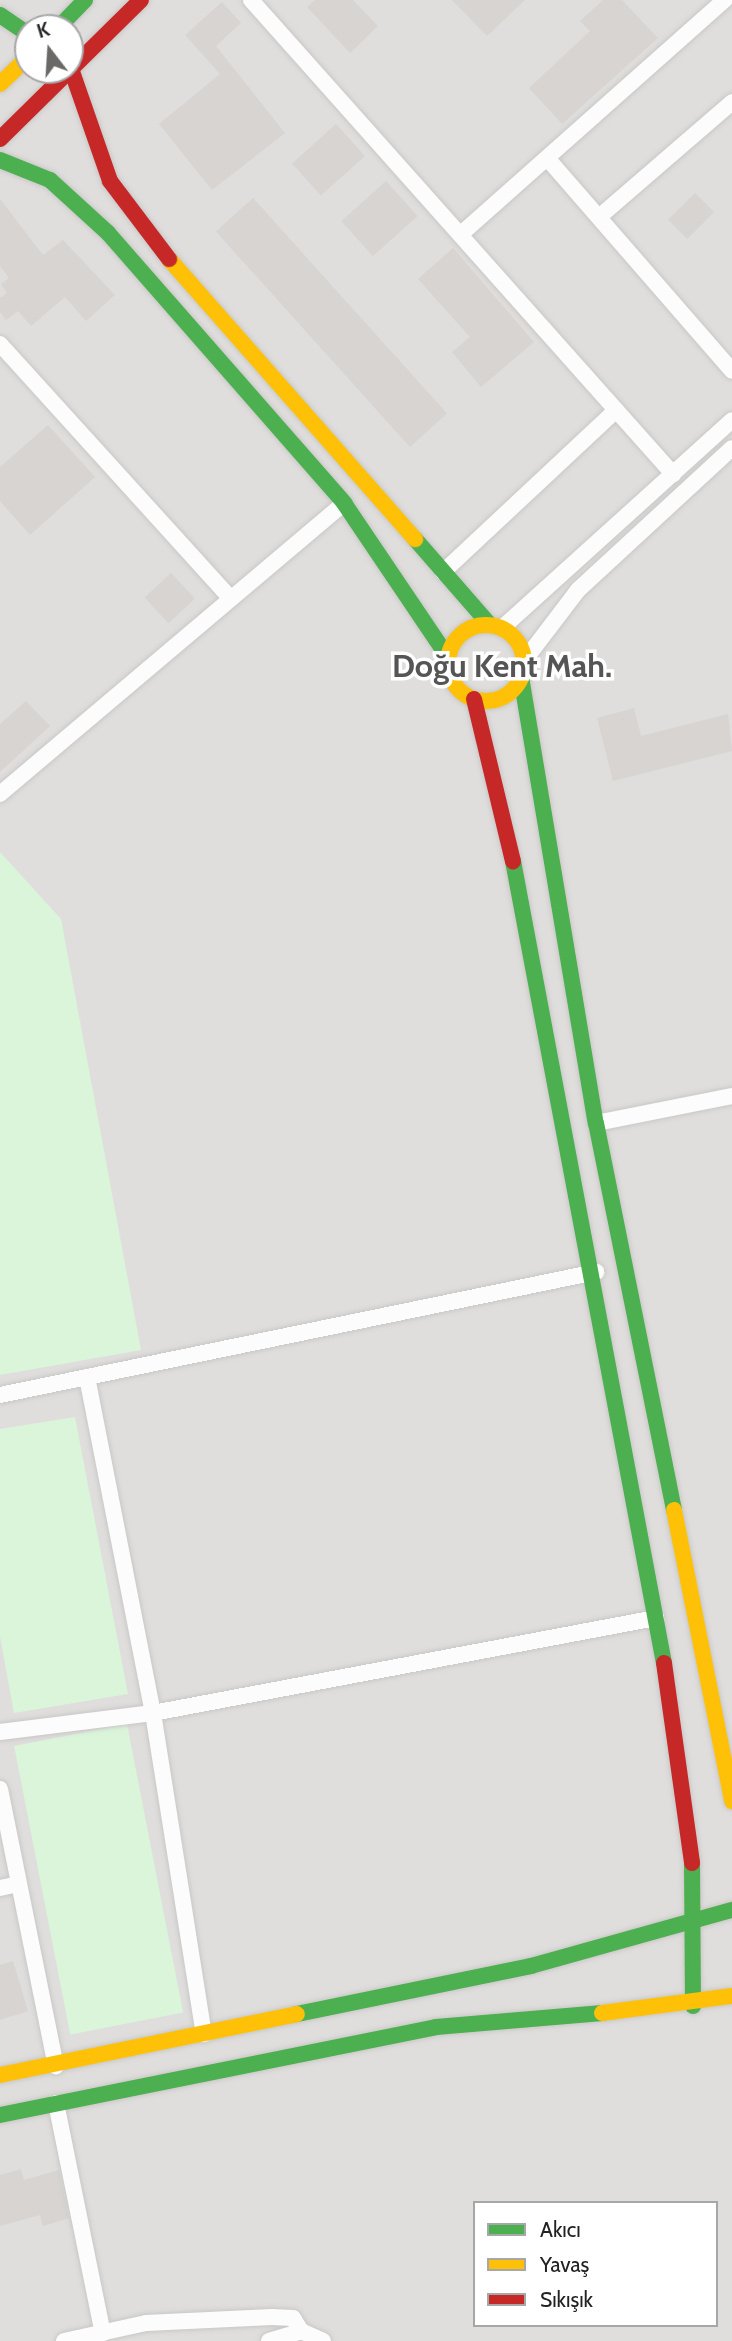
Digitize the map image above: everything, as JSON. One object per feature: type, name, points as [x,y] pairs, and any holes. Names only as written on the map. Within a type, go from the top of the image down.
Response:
[{"type":"street","points":[[72,14],[85,0]]},
{"type":"street","points":[[84,56],[141,0]]},
{"type":"street","points":[[251,0],[673,474]]},
{"type":"street","points":[[461,234],[724,0]]},
{"type":"street","points":[[0,84],[14,70]]},
{"type":"street","points":[[0,139],[56,84]]},
{"type":"street","points":[[77,84],[110,181],[157,245],[443,572],[496,627],[519,643],[596,1123],[732,1801]]},
{"type":"street","points":[[599,218],[732,102]]},
{"type":"street","points":[[547,158],[732,370]]},
{"type":"street","points":[[0,160],[50,180],[108,233],[344,503],[448,657],[452,681],[474,699],[501,800],[596,1272],[656,1618],[692,1845],[693,2006]]},
{"type":"street","points":[[0,344],[230,598]]},
{"type":"street","points":[[443,572],[616,410]]},
{"type":"street","points":[[448,657],[458,636],[496,627],[732,420]]},
{"type":"street","points":[[474,699],[507,695],[578,590],[732,448]]},
{"type":"street","points":[[0,794],[344,503]]},
{"type":"street","points":[[596,1123],[732,1096]]},
{"type":"street","points":[[0,1395],[596,1272]]},
{"type":"street","points":[[87,1377],[153,1713],[204,2034]]},
{"type":"street","points":[[0,1732],[153,1713],[656,1618]]},
{"type":"street","points":[[0,1789],[56,2066]]},
{"type":"street","points":[[0,1888],[19,1884]]},
{"type":"street","points":[[0,2076],[542,1963],[691,1918],[732,1910]]},
{"type":"street","points":[[0,2115],[436,2027],[693,2006],[732,1996]]},
{"type":"street","points":[[56,2103],[103,2333]]},
{"type":"street","points":[[64,2341],[146,2323],[272,2317],[293,2319],[301,2331],[323,2341]]},
{"type":"street","points":[[269,2341],[301,2331]]},
{"type":"shaded area","points":[[0,0],[732,0],[732,2341],[0,2341]]},
{"type":"green space","points":[[0,852],[61,919],[141,1350],[0,1375]]},
{"type":"green space","points":[[75,1417],[128,1694],[14,1713],[0,1637],[0,1429]]},
{"type":"green space","points":[[127,1724],[183,2013],[70,2035],[14,1746]]},
{"type":"building","points":[[315,0],[353,0],[378,26],[350,53],[307,7]]},
{"type":"building","points":[[452,0],[525,0],[487,36]]},
{"type":"building","points":[[603,0],[622,0],[658,38],[562,124],[529,88],[590,31],[580,21]]},
{"type":"building","points":[[222,2],[241,23],[216,46],[285,133],[212,190],[159,124],[220,74],[185,35]]},
{"type":"building","points":[[336,124],[365,156],[321,195],[292,163]]},
{"type":"building","points":[[386,181],[417,216],[373,256],[341,221]]},
{"type":"building","points":[[695,193],[714,212],[687,239],[668,220]]},
{"type":"building","points":[[253,198],[447,414],[410,447],[216,231]]},
{"type":"building","points":[[0,199],[43,255],[63,240],[115,295],[86,321],[65,297],[31,326],[18,311],[6,320],[0,312],[0,298],[7,293],[1,284],[9,278],[0,266]]},
{"type":"building","points":[[453,248],[534,342],[481,387],[452,352],[470,337],[418,279]]},
{"type":"building","points":[[48,425],[95,477],[30,535],[0,501],[0,467]]},
{"type":"building","points":[[171,573],[195,599],[169,623],[145,598]]},
{"type":"building","points":[[26,701],[50,726],[0,772],[0,724]]},
{"type":"building","points":[[634,708],[641,736],[728,714],[732,751],[613,781],[597,718]]},
{"type":"building","points":[[13,1961],[28,2011],[0,2020],[0,1965]]},
{"type":"building","points":[[21,2169],[24,2180],[59,2170],[69,2218],[43,2226],[40,2215],[0,2226],[0,2175]]},
{"type":"traffic: fast","points":[[72,14],[85,0]]},
{"type":"traffic: fast","points":[[0,15],[14,24]]},
{"type":"traffic: fast","points":[[0,160],[50,180],[108,233],[344,503],[448,657]]},
{"type":"traffic: fast","points":[[415,539],[490,625]]},
{"type":"traffic: fast","points":[[521,677],[596,1123],[674,1510]]},
{"type":"traffic: fast","points":[[513,861],[664,1663]]},
{"type":"traffic: fast","points":[[692,1863],[693,2006]]},
{"type":"traffic: fast","points":[[297,2014],[531,1966],[732,1910]]},
{"type":"traffic: fast","points":[[0,2115],[436,2027],[602,2013]]},
{"type":"traffic: slow","points":[[0,84],[14,70]]},
{"type":"traffic: slow","points":[[169,259],[415,539]]},
{"type":"traffic: slow","points":[[486,625],[501,628],[513,636],[521,648],[524,663],[521,678],[513,690],[501,698],[486,701],[471,698],[459,690],[451,678],[448,663],[451,648],[459,636],[471,628],[486,625]]},
{"type":"traffic: slow","points":[[674,1510],[732,1801]]},
{"type":"traffic: slow","points":[[602,2013],[732,1996]]},
{"type":"traffic: slow","points":[[0,2075],[297,2014]]},
{"type":"traffic: jam","points":[[0,139],[141,0]]},
{"type":"traffic: jam","points":[[76,84],[110,181],[169,259]]},
{"type":"traffic: jam","points":[[474,699],[513,861]]},
{"type":"traffic: jam","points":[[664,1663],[692,1863]]},
{"type":"district","name":"Doğu Kent Mah.","points":[[502,666]]}]
